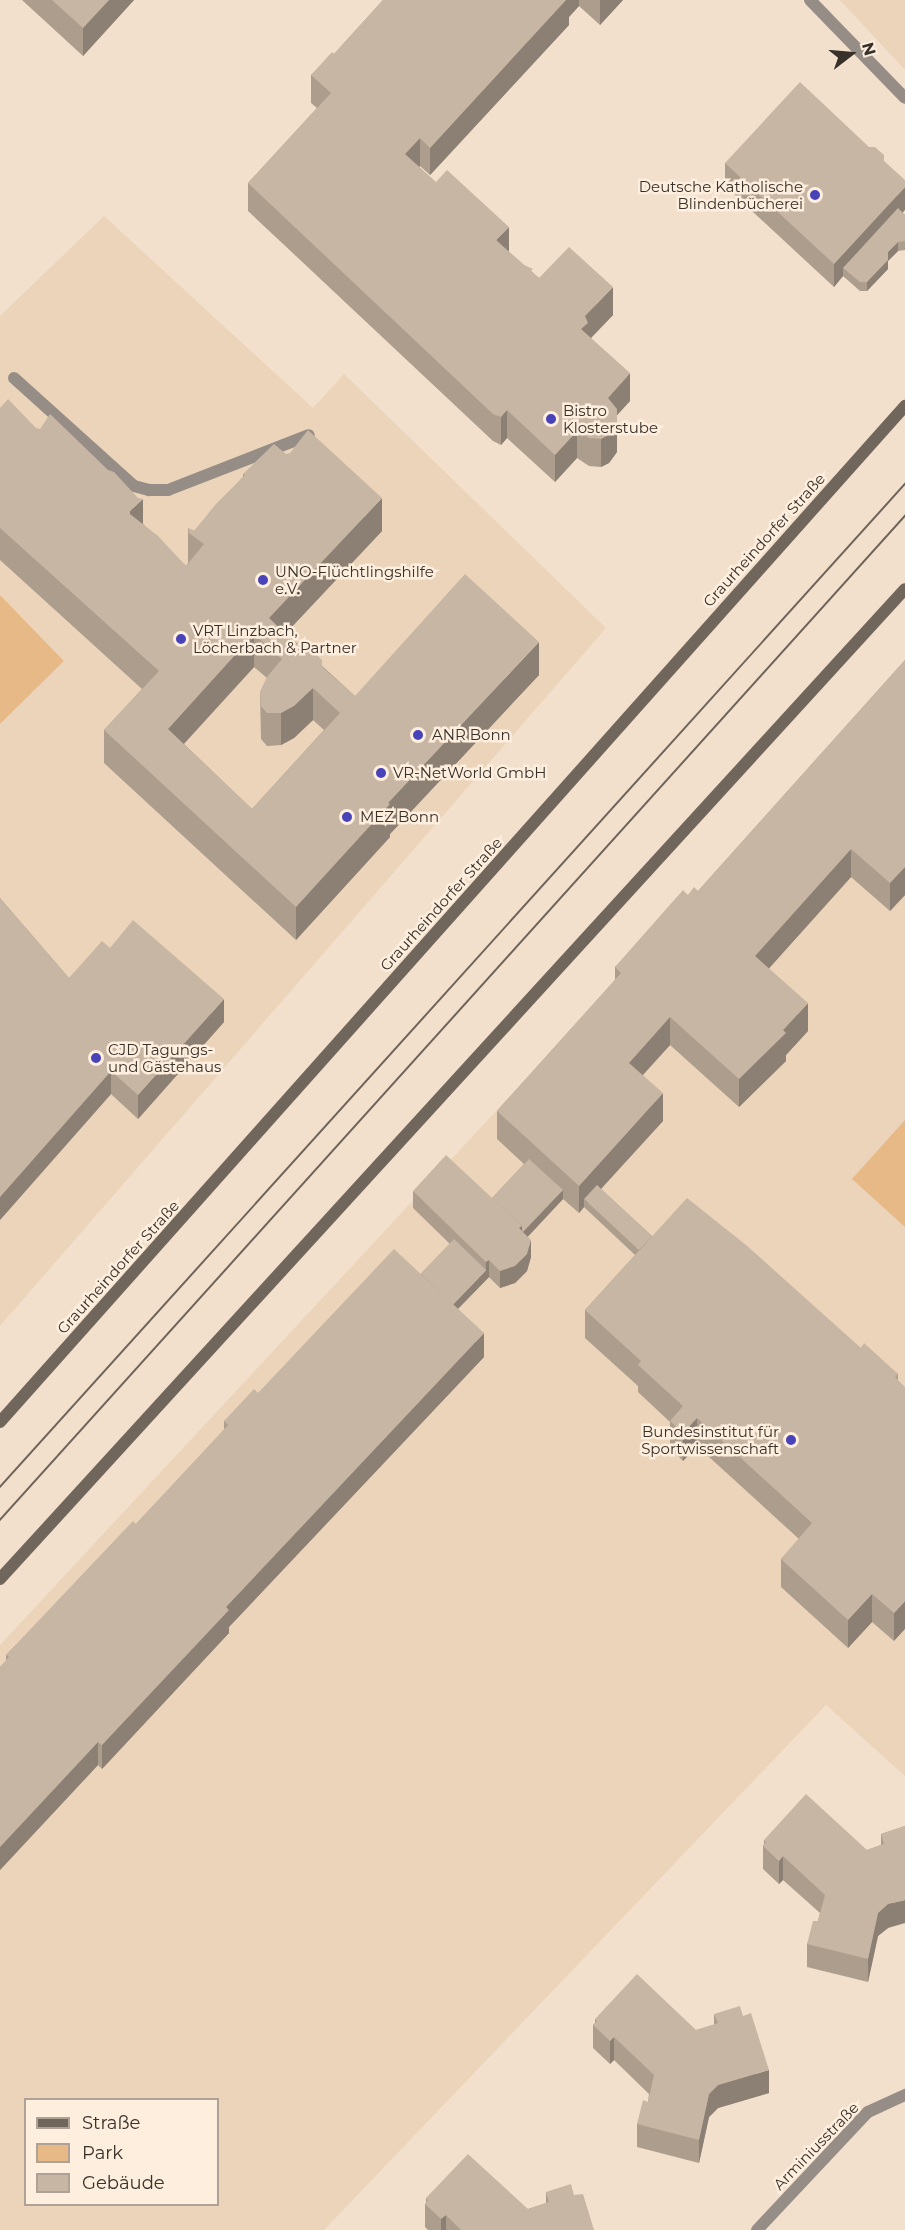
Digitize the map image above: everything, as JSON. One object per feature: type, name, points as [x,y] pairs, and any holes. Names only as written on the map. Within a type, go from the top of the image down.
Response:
[{"type":"main road","name":"Graurheindorfer Straße","points":[[0,1422],[905,406]]},
{"type":"main road","points":[[0,1579],[905,590]]},
{"type":"street","points":[[810,0],[905,98]]},
{"type":"street","points":[[14,378],[134,486],[149,490],[168,490],[309,435]]},
{"type":"street","name":"Arminiusstraße","points":[[757,2230],[868,2112],[905,2095]]},
{"type":"shaded area","points":[[840,0],[905,0],[905,70]]},
{"type":"shaded area","points":[[104,216],[313,408],[344,374],[606,628],[0,1326],[0,724],[64,661],[0,595],[0,316]]},
{"type":"shaded area","points":[[905,671],[905,1776],[826,1705],[324,2230],[0,2230],[0,1645]]},
{"type":"green space","points":[[0,595],[64,661],[0,724]]},
{"type":"green space","points":[[905,1120],[905,1227],[852,1179]]},
{"type":"building","points":[[52,0],[109,0],[83,28]]},
{"type":"building","points":[[383,0],[566,0],[430,148],[420,138],[405,154],[436,182],[447,170],[509,227],[496,240],[524,265],[533,269],[531,271],[539,278],[569,247],[613,287],[585,316],[588,323],[581,329],[630,373],[608,398],[617,409],[617,424],[609,435],[601,439],[589,438],[577,431],[555,455],[507,410],[501,417],[493,414],[248,183],[331,93],[311,75],[332,52],[334,54]]},
{"type":"building","name":"Deutsche Katholische Blindenbücherei","points":[[800,82],[869,147],[875,147],[884,155],[884,161],[905,180],[905,187],[834,264],[725,163]]},
{"type":"building","points":[[898,208],[905,215],[905,241],[898,242],[888,252],[888,260],[867,282],[860,282],[843,268]]},
{"type":"building","points":[[8,399],[36,428],[40,429],[50,414],[108,470],[114,472],[138,498],[143,499],[130,511],[130,514],[158,536],[186,566],[204,544],[189,533],[188,528],[194,531],[216,504],[245,475],[243,474],[274,444],[286,454],[290,453],[308,430],[382,498],[269,618],[302,649],[309,647],[322,660],[322,667],[355,696],[465,574],[539,642],[388,803],[390,804],[296,907],[104,730],[159,671],[0,528],[0,408]],"holes":[[[254,634],[282,659],[267,677],[260,692],[261,706],[267,713],[281,713],[294,706],[313,688],[340,713],[252,809],[168,729]]]},
{"type":"building","points":[[905,660],[905,867],[890,883],[851,849],[755,956],[808,1003],[783,1030],[786,1033],[739,1079],[670,1017],[629,1063],[663,1093],[579,1186],[497,1111],[621,973],[615,967],[683,890],[688,895],[694,887],[698,891]]},
{"type":"building","name":"CJD Tagungs- und Gästehaus","points":[[0,898],[69,978],[102,941],[110,948],[133,920],[224,999],[138,1095],[111,1071],[0,1197]]},
{"type":"building","points":[[446,1155],[522,1226],[519,1228],[531,1240],[527,1254],[515,1266],[500,1271],[489,1260],[486,1262],[413,1191]]},
{"type":"building","points":[[529,1159],[563,1190],[523,1232],[522,1226],[492,1198]]},
{"type":"building","points":[[597,1185],[652,1236],[639,1250],[584,1199]]},
{"type":"building","name":"Bundesinstitut für Sportwissenschaft","points":[[687,1198],[746,1245],[861,1348],[864,1343],[898,1374],[895,1377],[905,1387],[905,1601],[894,1613],[872,1594],[848,1620],[781,1559],[812,1523],[697,1418],[683,1433],[670,1421],[683,1406],[638,1365],[641,1361],[585,1310]]},
{"type":"building","points":[[454,1239],[486,1270],[453,1305],[421,1274]]},
{"type":"building","points":[[394,1249],[484,1333],[226,1607],[229,1610],[102,1745],[98,1742],[0,1847],[0,1667],[9,1657],[6,1655],[133,1521],[136,1524],[228,1425],[224,1421],[254,1389],[258,1393]]},
{"type":"building","points":[[806,1794],[867,1850],[884,1844],[881,1834],[905,1826],[905,1900],[888,1904],[878,1913],[868,1959],[807,1944],[813,1921],[818,1921],[825,1895],[783,1856],[779,1861],[763,1846],[766,1842],[764,1840]]},
{"type":"building","points":[[637,1974],[696,2030],[718,2023],[714,2014],[740,2006],[743,2016],[751,2013],[769,2070],[718,2085],[709,2094],[699,2140],[637,2124],[643,2100],[648,2102],[654,2075],[614,2037],[610,2041],[593,2025],[597,2021],[595,2019]]},
{"type":"building","points":[[468,2154],[528,2209],[549,2202],[546,2192],[571,2184],[574,2195],[583,2194],[594,2230],[461,2230],[446,2215],[441,2219],[425,2204],[428,2200],[426,2198]]},
{"type":"tram line","points":[[0,1487],[905,484]]},
{"type":"tram line","points":[[0,1520],[905,516]]},
{"type":"place","name":"Deutsche Katholische Blindenbücherei","points":[[815,195]]},
{"type":"place","name":"Bistro Klosterstube","points":[[551,419]]},
{"type":"place","name":"UNO-Flüchtlingshilfe e.V.","points":[[263,580]]},
{"type":"place","name":"VRT Linzbach, Löcherbach & Partner","points":[[181,639]]},
{"type":"place","name":"ANR Bonn","points":[[418,735]]},
{"type":"place","name":"VR-NetWorld GmbH","points":[[381,773]]},
{"type":"place","name":"MEZ Bonn","points":[[347,817]]},
{"type":"place","name":"CJD Tagungs- und Gästehaus","points":[[96,1058]]},
{"type":"place","name":"Bundesinstitut für Sportwissenschaft","points":[[791,1440]]}]
